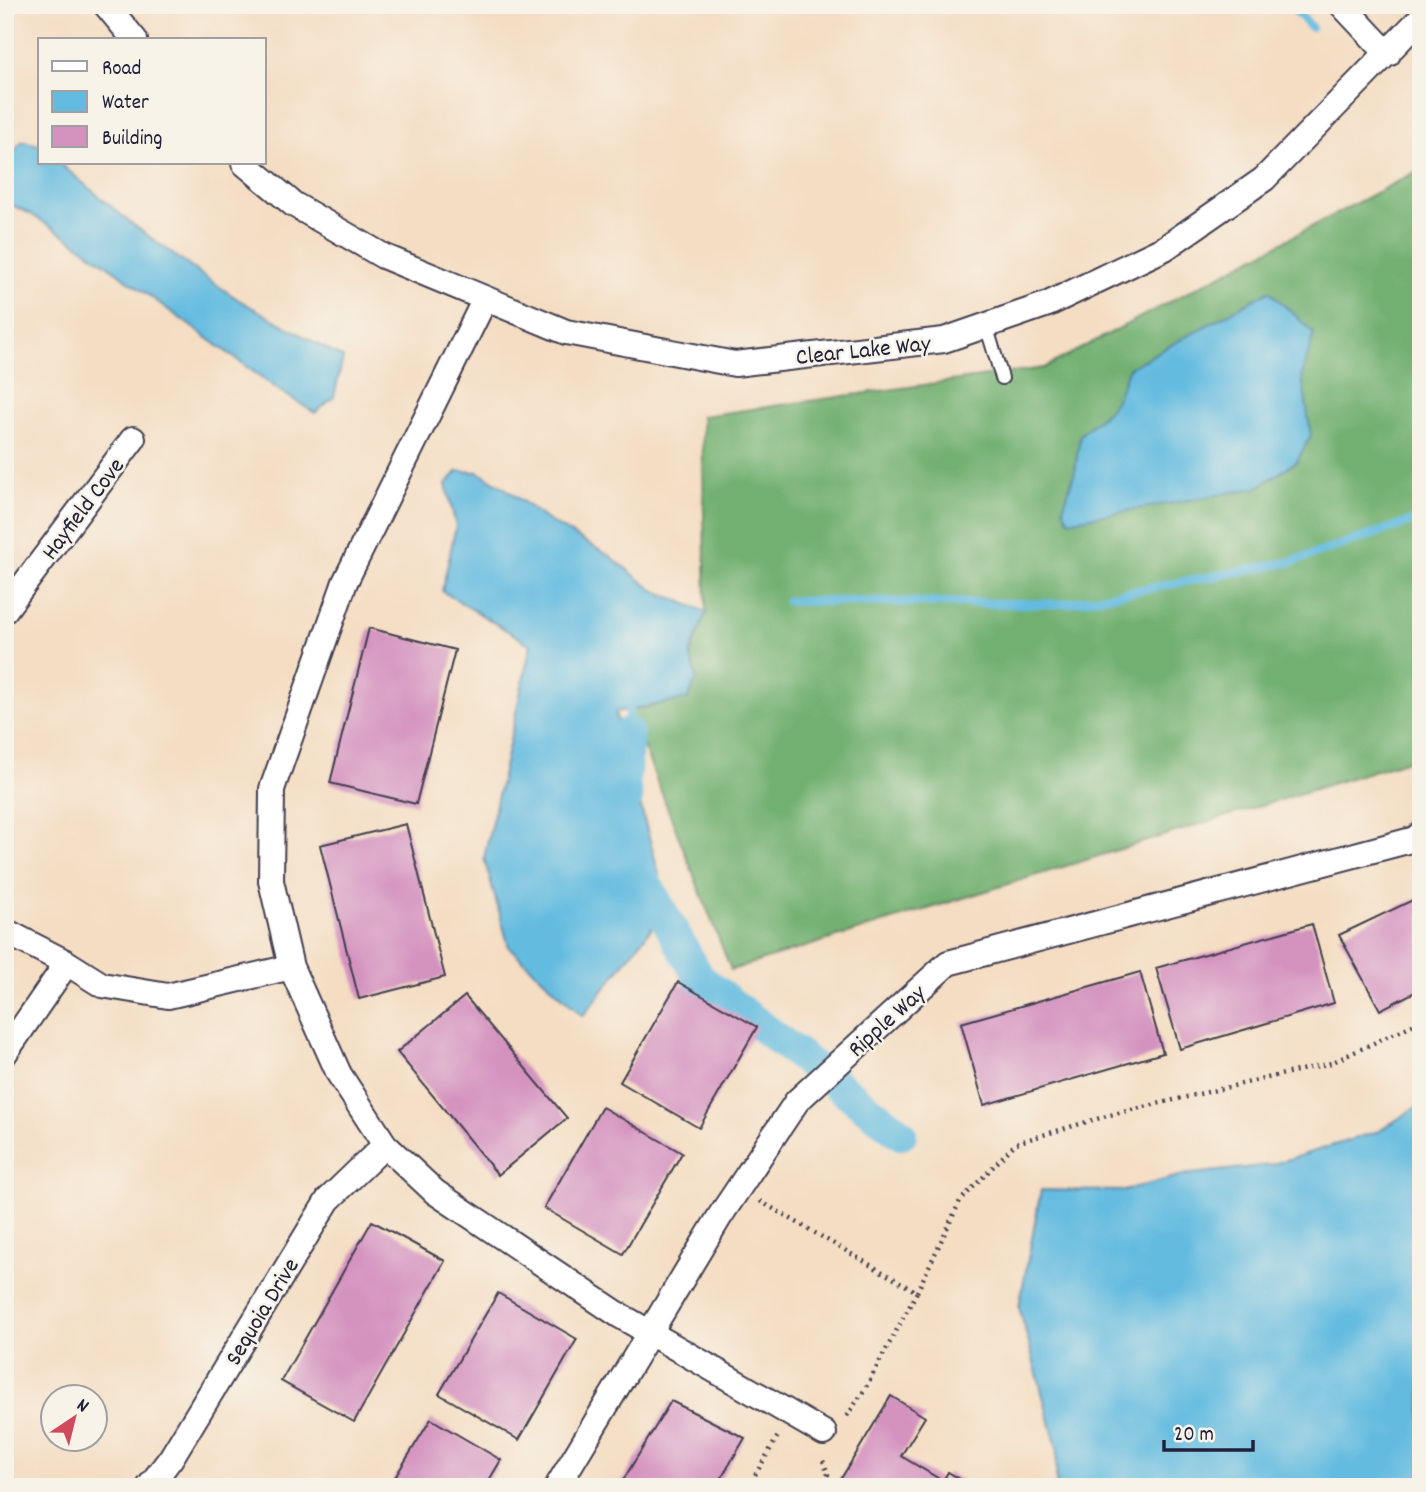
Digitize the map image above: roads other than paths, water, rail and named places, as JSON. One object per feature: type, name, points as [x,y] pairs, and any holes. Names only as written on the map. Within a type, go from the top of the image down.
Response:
[{"type":"street","points":[[106,5],[133,38]]},
{"type":"street","points":[[1342,5],[1388,54]]},
{"type":"street","name":"Clear Lake Way","points":[[245,164],[293,204],[383,256],[566,332],[735,363],[944,340],[1048,304],[1165,248],[1264,179],[1421,18]]},
{"type":"street","points":[[485,299],[345,582],[272,789],[271,881],[291,967],[339,1074],[385,1145],[435,1192],[649,1332],[829,1436]]},
{"type":"street","name":"Hayfield Cove","points":[[5,610],[133,439]]},
{"type":"street","name":"Ripple Way","points":[[557,1487],[720,1216],[797,1101],[948,963],[1402,843],[1421,834]]},
{"type":"street","points":[[5,931],[102,985],[168,996],[291,967]]},
{"type":"street","points":[[5,1053],[66,963]]},
{"type":"street","name":"Sequoia Drive","points":[[149,1487],[171,1458],[328,1200],[385,1145]]},
{"type":"lane","points":[[986,325],[1002,378]]},
{"type":"water","points":[[22,141],[38,145],[38,164],[60,164],[131,223],[189,266],[239,300],[343,358],[334,397],[315,413],[280,391],[78,244],[29,213],[5,202],[5,163]]},
{"type":"water","points":[[1269,291],[1314,333],[1302,376],[1311,435],[1297,461],[1257,488],[1069,521],[1063,509],[1075,471],[1080,435],[1110,409],[1129,368]]},
{"type":"water","points":[[458,471],[478,472],[505,488],[547,520],[610,556],[653,590],[706,612],[690,654],[697,678],[688,699],[615,712],[668,907],[583,1016],[509,947],[484,858],[531,645],[442,591],[456,526],[446,484]]},
{"type":"water","points":[[1421,1104],[1421,1487],[1056,1487],[1057,1448],[1019,1307],[1041,1190],[1124,1191],[1183,1175],[1270,1165],[1379,1131]]},
{"type":"waterway","points":[[1291,5],[1311,27]]},
{"type":"waterway","points":[[788,601],[1063,604],[1291,562],[1421,518]]},
{"type":"waterway","points":[[628,733],[629,710]]},
{"type":"waterway","points":[[627,798],[624,784],[628,733]]},
{"type":"waterway","points":[[642,876],[700,979],[901,1134]]}]
